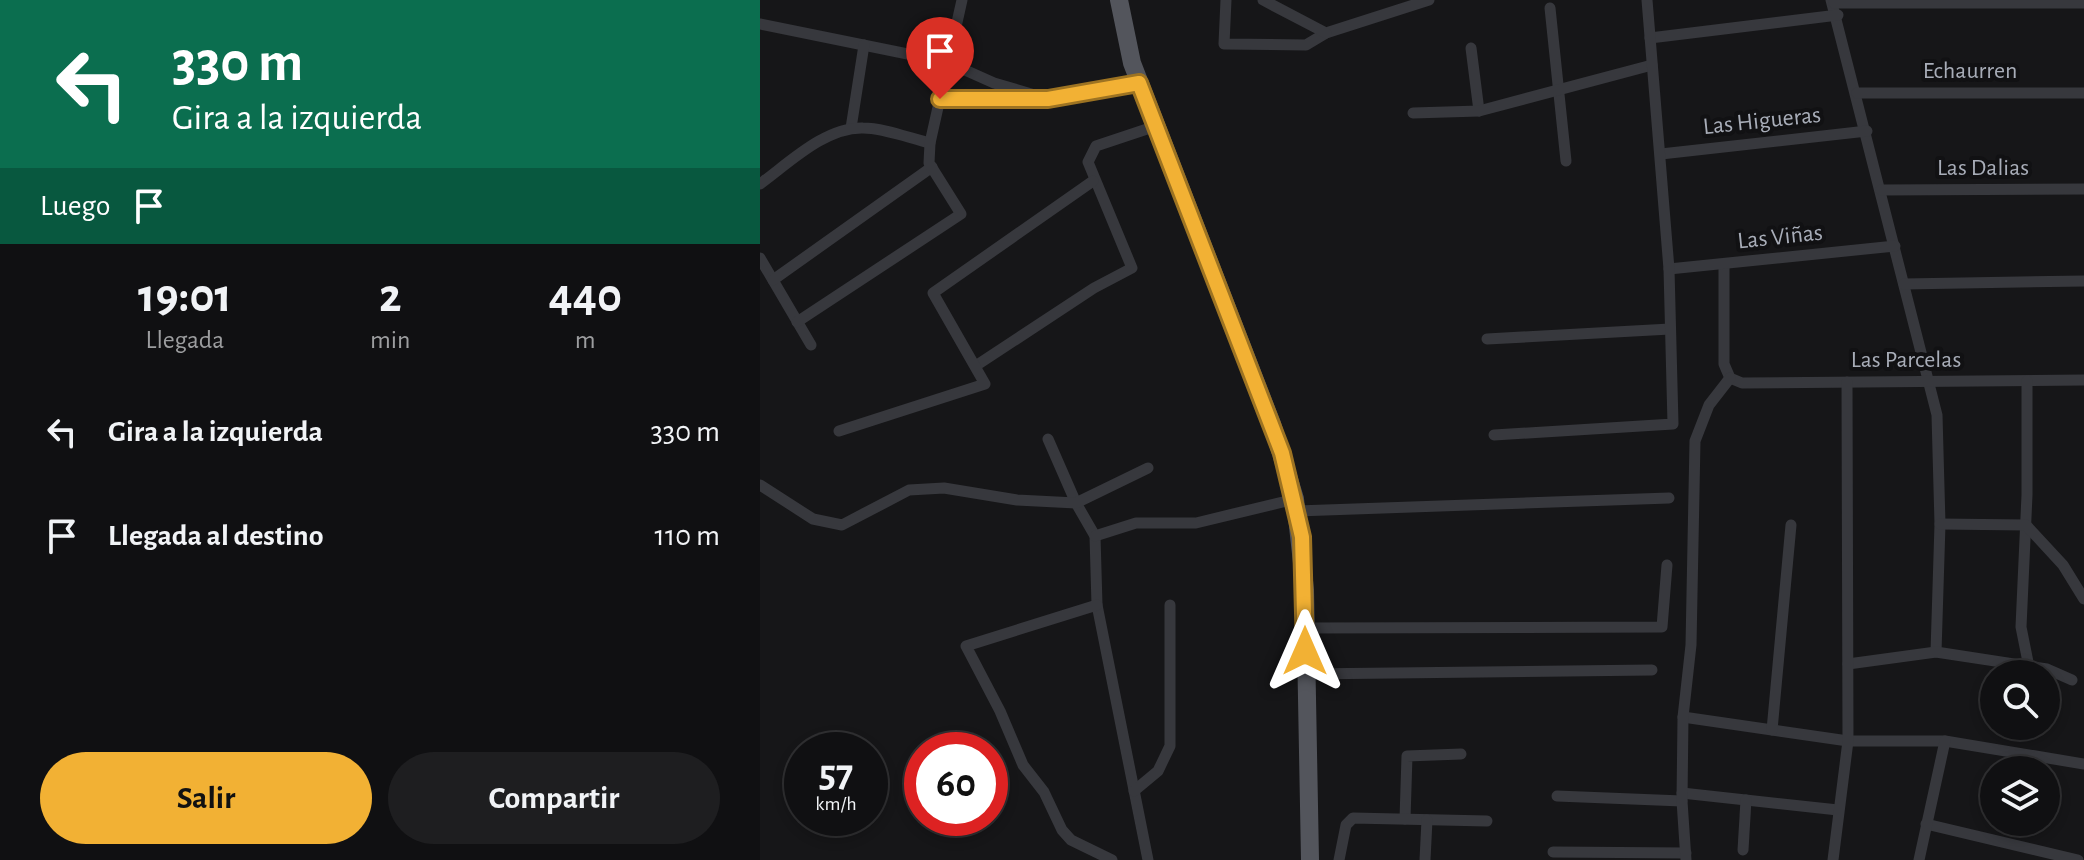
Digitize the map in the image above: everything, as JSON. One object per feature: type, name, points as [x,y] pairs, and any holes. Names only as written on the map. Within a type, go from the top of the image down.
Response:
[{"type":"main road","points":[[1119,0],[1126,43],[1139,83],[1272,424],[1296,505],[1304,564],[1310,860]]},
{"type":"street","points":[[797,322],[961,214],[932,167],[930,143],[962,0]]},
{"type":"street","points":[[1226,0],[1224,44],[1306,45],[1326,33],[1425,0]]},
{"type":"street","points":[[1263,0],[1326,33]]},
{"type":"street","points":[[1494,435],[1673,424],[1669,269],[1647,0]]},
{"type":"street","points":[[1936,652],[1940,524],[1937,415],[1833,2],[2084,3]]},
{"type":"street","points":[[1550,8],[1566,161]]},
{"type":"street","points":[[1650,38],[1838,15]]},
{"type":"street","points":[[760,24],[947,62],[994,83],[1048,99]]},
{"type":"street","points":[[851,128],[864,45]]},
{"type":"street","points":[[1471,48],[1479,111]]},
{"type":"street","points":[[1413,113],[1479,111],[1652,65]]},
{"type":"street","points":[[940,99],[1048,99],[1139,83]]},
{"type":"street","name":"Echaurren","points":[[1857,93],[2084,93]]},
{"type":"street","points":[[977,365],[1094,288],[1132,268],[1093,181],[1088,162],[1096,146],[1156,126]]},
{"type":"street","points":[[760,184],[829,135],[851,128],[866,128],[930,143]]},
{"type":"street","name":"Las Higueras","points":[[1661,154],[1867,131]]},
{"type":"street","points":[[773,280],[932,167]]},
{"type":"street","points":[[839,431],[985,384],[977,365],[933,293],[1093,181]]},
{"type":"street","name":"Las Dalias","points":[[1881,190],[2084,189]]},
{"type":"street","name":"Las Viñas","points":[[1669,269],[1895,246]]},
{"type":"street","points":[[760,258],[811,345]]},
{"type":"street","points":[[1553,852],[1686,856],[1682,797],[1683,717],[1691,645],[1695,441],[1709,405],[1730,378],[1724,364],[1724,265]]},
{"type":"street","points":[[1904,284],[2084,281]]},
{"type":"street","points":[[1487,339],[1670,329]]},
{"type":"street","name":"Las Parcelas","points":[[1730,378],[1742,383],[2084,380]]},
{"type":"street","points":[[2027,381],[2026,525],[2021,627],[2028,660]]},
{"type":"street","points":[[1833,860],[1848,741],[1847,382]]},
{"type":"street","points":[[1048,439],[1076,503],[1095,536],[1097,605],[1148,860]]},
{"type":"street","points":[[760,485],[813,519],[842,525],[892,497],[924,488],[1076,503],[1148,468]]},
{"type":"street","points":[[1095,536],[1136,523],[1196,523],[1296,505],[1669,498]]},
{"type":"street","points":[[1940,524],[2026,525],[2063,565],[2084,599]]},
{"type":"street","points":[[1772,730],[1791,525]]},
{"type":"street","points":[[1306,628],[1662,627],[1667,565]]},
{"type":"street","points":[[1097,605],[966,646],[1000,711],[1023,765],[1044,792],[1062,830],[1077,843],[1112,860]]},
{"type":"street","points":[[1134,791],[1158,771],[1170,746],[1170,605]]},
{"type":"street","points":[[1848,664],[1936,652],[1986,660]]},
{"type":"street","points":[[1305,674],[1652,670]]},
{"type":"street","points":[[2060,675],[2072,680]]},
{"type":"street","points":[[1683,717],[1848,741],[1945,741],[2084,764]]},
{"type":"street","points":[[1919,860],[1945,741]]},
{"type":"street","points":[[1405,819],[1407,756],[1461,754]]},
{"type":"street","points":[[1557,796],[1746,800],[1838,810]]},
{"type":"street","points":[[1743,850],[1746,800]]},
{"type":"street","points":[[1339,860],[1350,820],[1487,821]]},
{"type":"street","points":[[1425,860],[1427,820]]},
{"type":"street","points":[[1926,824],[2078,860]]},
{"type":"route","points":[[940,99],[1048,99],[1139,83],[1272,424],[1291,482],[1302,537],[1305,651]]}]
